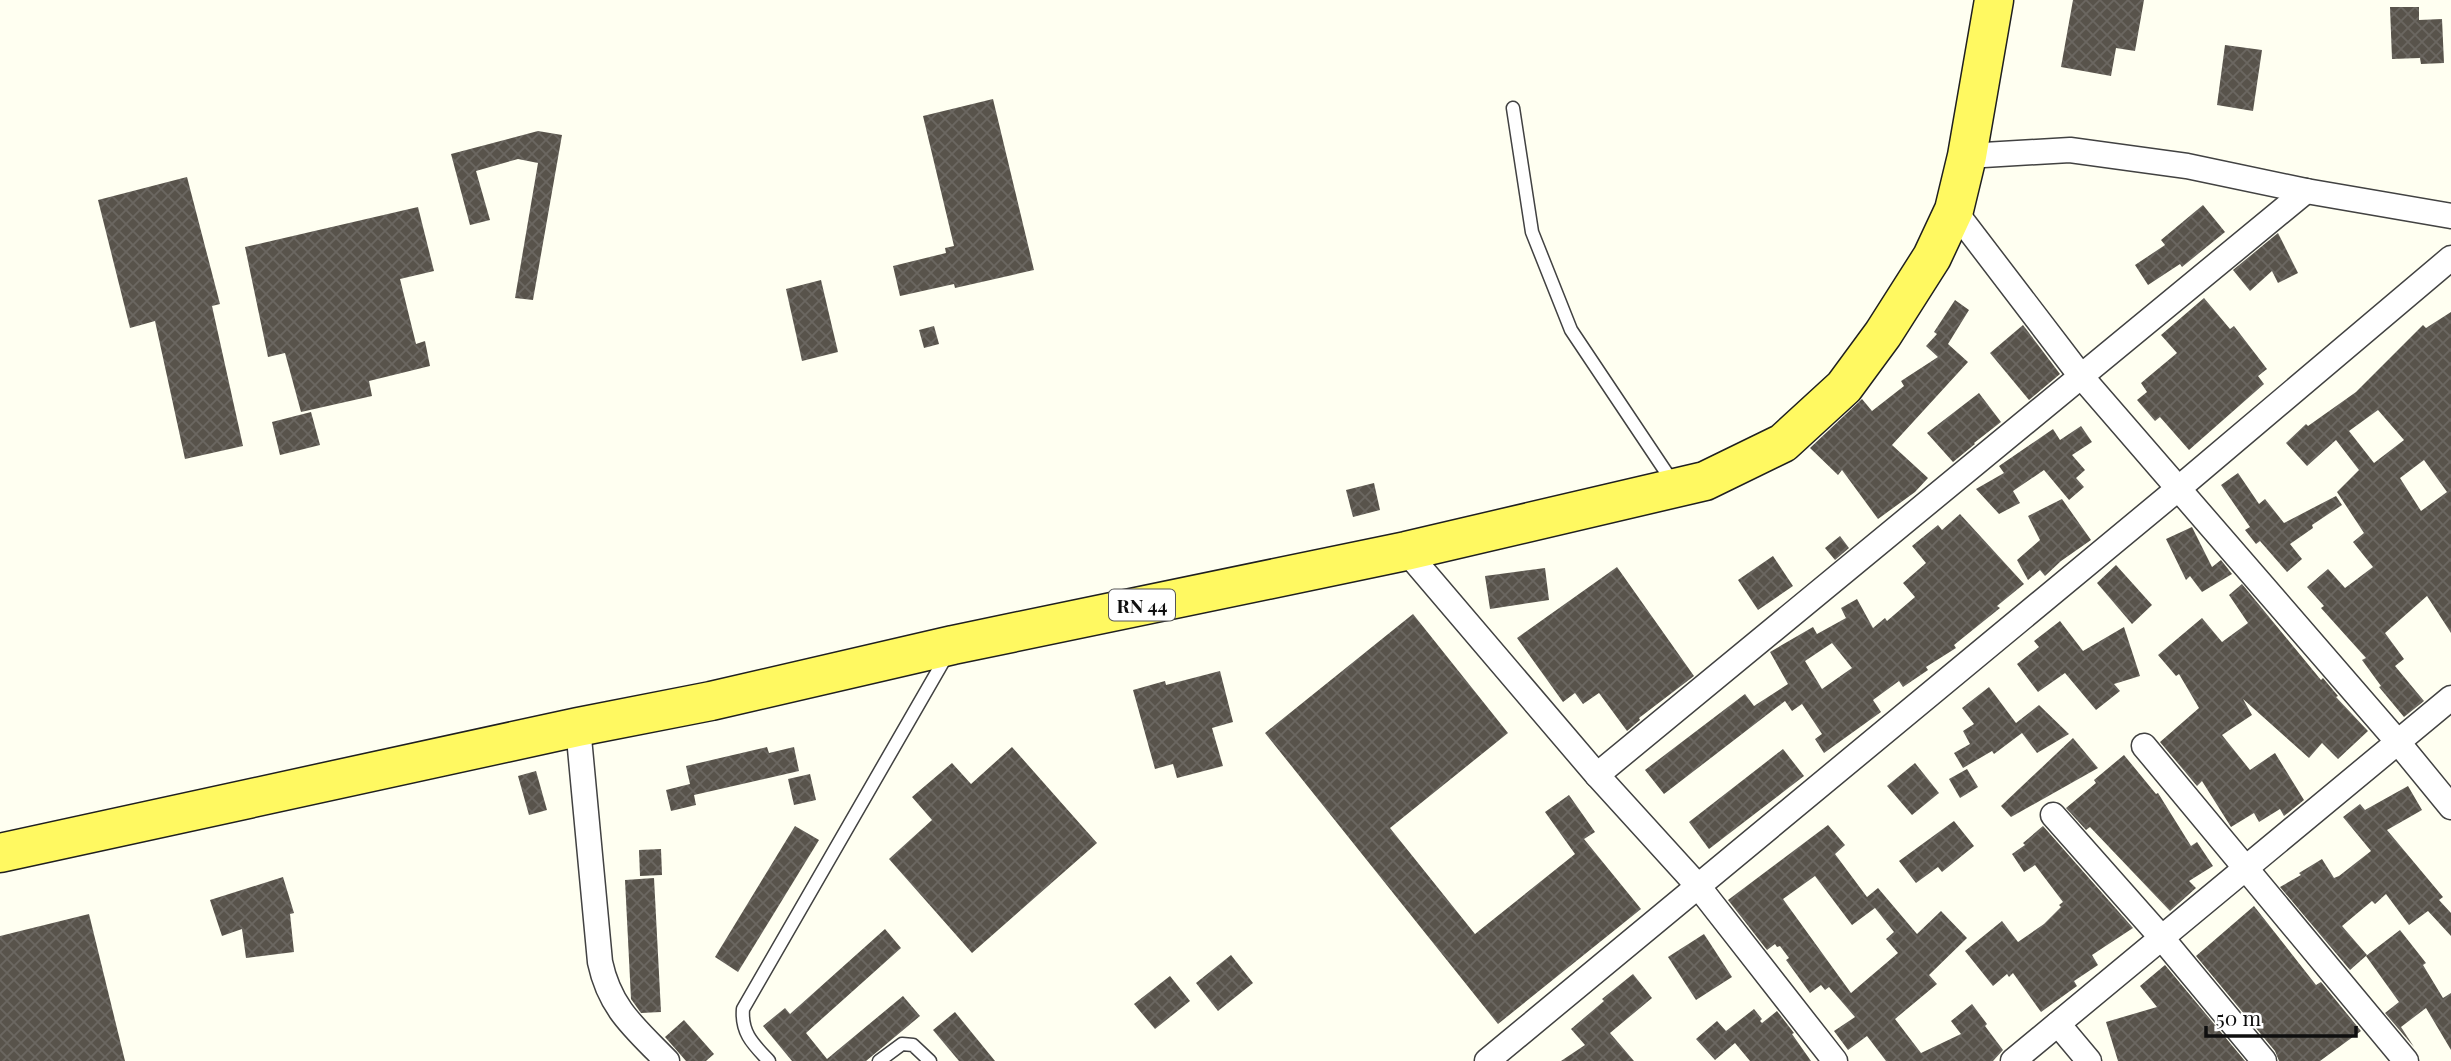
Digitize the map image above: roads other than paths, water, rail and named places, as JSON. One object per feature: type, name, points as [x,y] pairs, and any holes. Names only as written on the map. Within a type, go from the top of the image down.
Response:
[{"type":"main road","name":"RN 44","points":[[0,853],[578,727],[711,701],[953,645],[1406,551],[1704,481],[1783,443],[1844,387],[1883,334],[1931,257],[1954,210],[1967,156],[1994,0]]},
{"type":"street","points":[[1967,156],[2070,150],[2187,166],[2306,191],[2451,216]]},
{"type":"street","points":[[1597,775],[2306,191]]},
{"type":"street","points":[[1954,210],[2080,375],[2398,741],[2451,807]]},
{"type":"street","points":[[1487,1061],[2179,488],[2451,258]]},
{"type":"street","points":[[1406,551],[1597,775],[1698,886],[1835,1061]]},
{"type":"street","points":[[2012,1061],[2451,698]]},
{"type":"street","points":[[578,727],[600,962],[605,986],[616,1007],[667,1061]]},
{"type":"street","points":[[2144,746],[2406,1061]]},
{"type":"street","points":[[2053,815],[2161,937],[2264,1061]]},
{"type":"street","points":[[2058,1024],[2089,1061]]},
{"type":"lane","points":[[1513,108],[1532,232],[1571,330],[1676,488]]},
{"type":"lane","points":[[769,1061],[748,1039],[742,1023],[743,1009],[953,645]]},
{"type":"lane","points":[[879,1061],[902,1044],[913,1045],[930,1061]]}]
